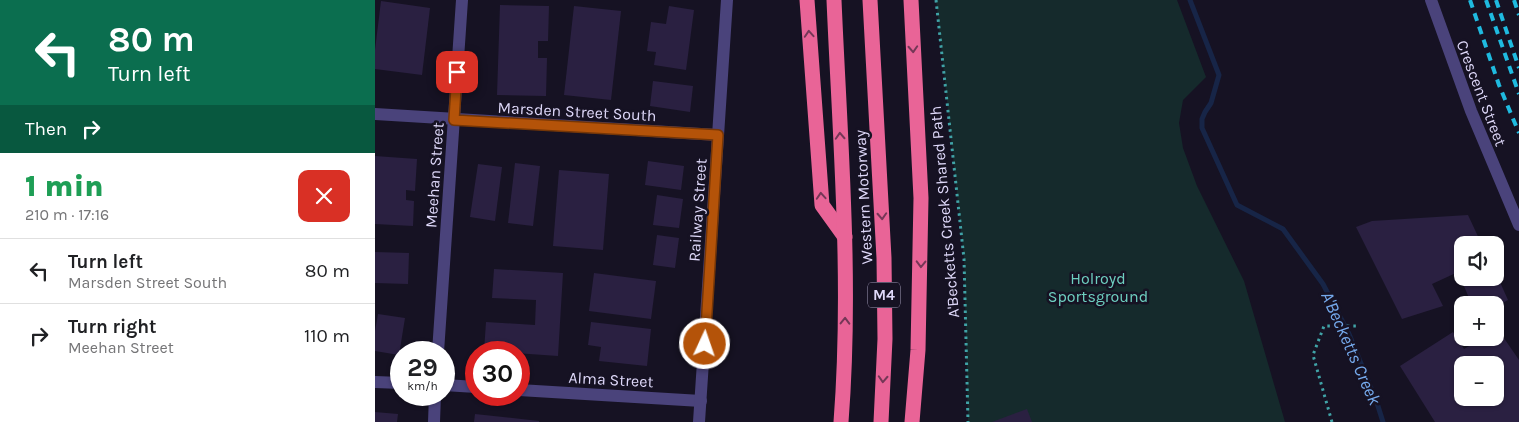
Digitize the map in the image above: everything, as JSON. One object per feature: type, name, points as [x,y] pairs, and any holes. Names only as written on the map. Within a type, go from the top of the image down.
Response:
[{"type":"highway","points":[[807,0],[822,206],[845,237]]},
{"type":"highway","name":"Western Motorway","points":[[834,0],[845,237],[845,360],[841,422]]},
{"type":"highway","name":"Western Motorway","points":[[870,0],[884,258],[885,339],[881,422]]},
{"type":"highway","points":[[911,0],[921,198],[918,350],[912,422]]},
{"type":"street","name":"Meehan Street","points":[[439,341],[461,0]]},
{"type":"street","name":"Railway Street","points":[[699,422],[727,0]]},
{"type":"street","name":"Crescent Street","points":[[1431,0],[1471,111],[1519,225]]},
{"type":"street","name":"Marsden Street South","points":[[375,114],[718,135]]},
{"type":"street","points":[[375,382],[390,383]]},
{"type":"street","name":"Alma Street","points":[[530,391],[701,400]]},
{"type":"street","points":[[434,422],[435,406]]},
{"type":"path","name":"A'Becketts Creek Shared Path","points":[[936,0],[963,259],[968,422]]},
{"type":"path","points":[[1332,422],[1313,354],[1325,326],[1356,326]]},
{"type":"green space","name":"Holroyd Sportsground","points":[[936,0],[1177,0],[1206,77],[1183,100],[1179,123],[1183,148],[1197,186],[1244,281],[1285,422],[968,422],[964,259]]},
{"type":"building","points":[[381,1],[430,8],[422,75],[375,69],[375,50]]},
{"type":"building","points":[[500,5],[549,6],[548,41],[538,41],[538,58],[547,58],[546,96],[497,95]]},
{"type":"building","points":[[574,6],[621,11],[611,100],[564,95]]},
{"type":"building","points":[[669,6],[694,10],[686,70],[654,65],[656,52],[647,51],[651,22],[666,24]]},
{"type":"building","points":[[653,81],[693,86],[690,112],[650,106]]},
{"type":"building","points":[[375,156],[417,159],[415,191],[406,190],[406,200],[414,201],[413,226],[375,224]]},
{"type":"building","points":[[648,161],[684,166],[681,190],[645,185]]},
{"type":"building","points":[[515,163],[540,166],[533,226],[508,223]]},
{"type":"building","points":[[478,164],[502,167],[495,221],[470,217]]},
{"type":"building","points":[[559,170],[609,174],[603,250],[553,246]]},
{"type":"building","points":[[657,195],[683,199],[679,228],[653,225]]},
{"type":"building","points":[[1468,215],[1478,236],[1454,236],[1454,274],[1432,284],[1443,306],[1402,319],[1356,227],[1372,221]]},
{"type":"building","points":[[657,235],[679,238],[675,268],[653,265]]},
{"type":"building","points":[[375,252],[409,253],[408,284],[375,283]]},
{"type":"building","points":[[494,269],[563,273],[558,356],[530,354],[530,341],[485,341],[486,322],[535,325],[536,300],[492,298]]},
{"type":"building","points":[[594,273],[656,281],[651,319],[589,311]]},
{"type":"building","points":[[1464,286],[1502,286],[1508,300],[1504,302],[1504,296],[1468,296]]},
{"type":"building","points":[[378,314],[405,318],[401,341],[390,341],[390,354],[375,351],[375,331]]},
{"type":"building","points":[[591,322],[651,329],[647,366],[599,361],[601,347],[588,345]]},
{"type":"building","points":[[1453,332],[1454,346],[1462,346],[1464,349],[1469,346],[1504,346],[1504,338],[1519,360],[1519,422],[1435,422],[1400,366]]},
{"type":"building","points":[[1027,409],[1032,422],[992,422]]},
{"type":"building","points":[[375,412],[398,414],[397,422],[375,422]]},
{"type":"building","points":[[475,414],[539,421],[539,422],[474,422]]},
{"type":"waterway","name":"A'Becketts Creek","points":[[1190,0],[1219,75],[1211,103],[1202,119],[1202,128],[1237,205],[1283,229],[1323,284],[1349,334],[1383,422]]},
{"type":"railway","points":[[1470,0],[1499,85],[1519,133]]},
{"type":"railway","points":[[1486,0],[1519,94]]},
{"type":"railway","points":[[1496,0],[1519,68]]},
{"type":"railway","points":[[1514,0],[1519,15]]},
{"type":"route","points":[[457,72],[454,120],[718,135],[705,344]]}]
